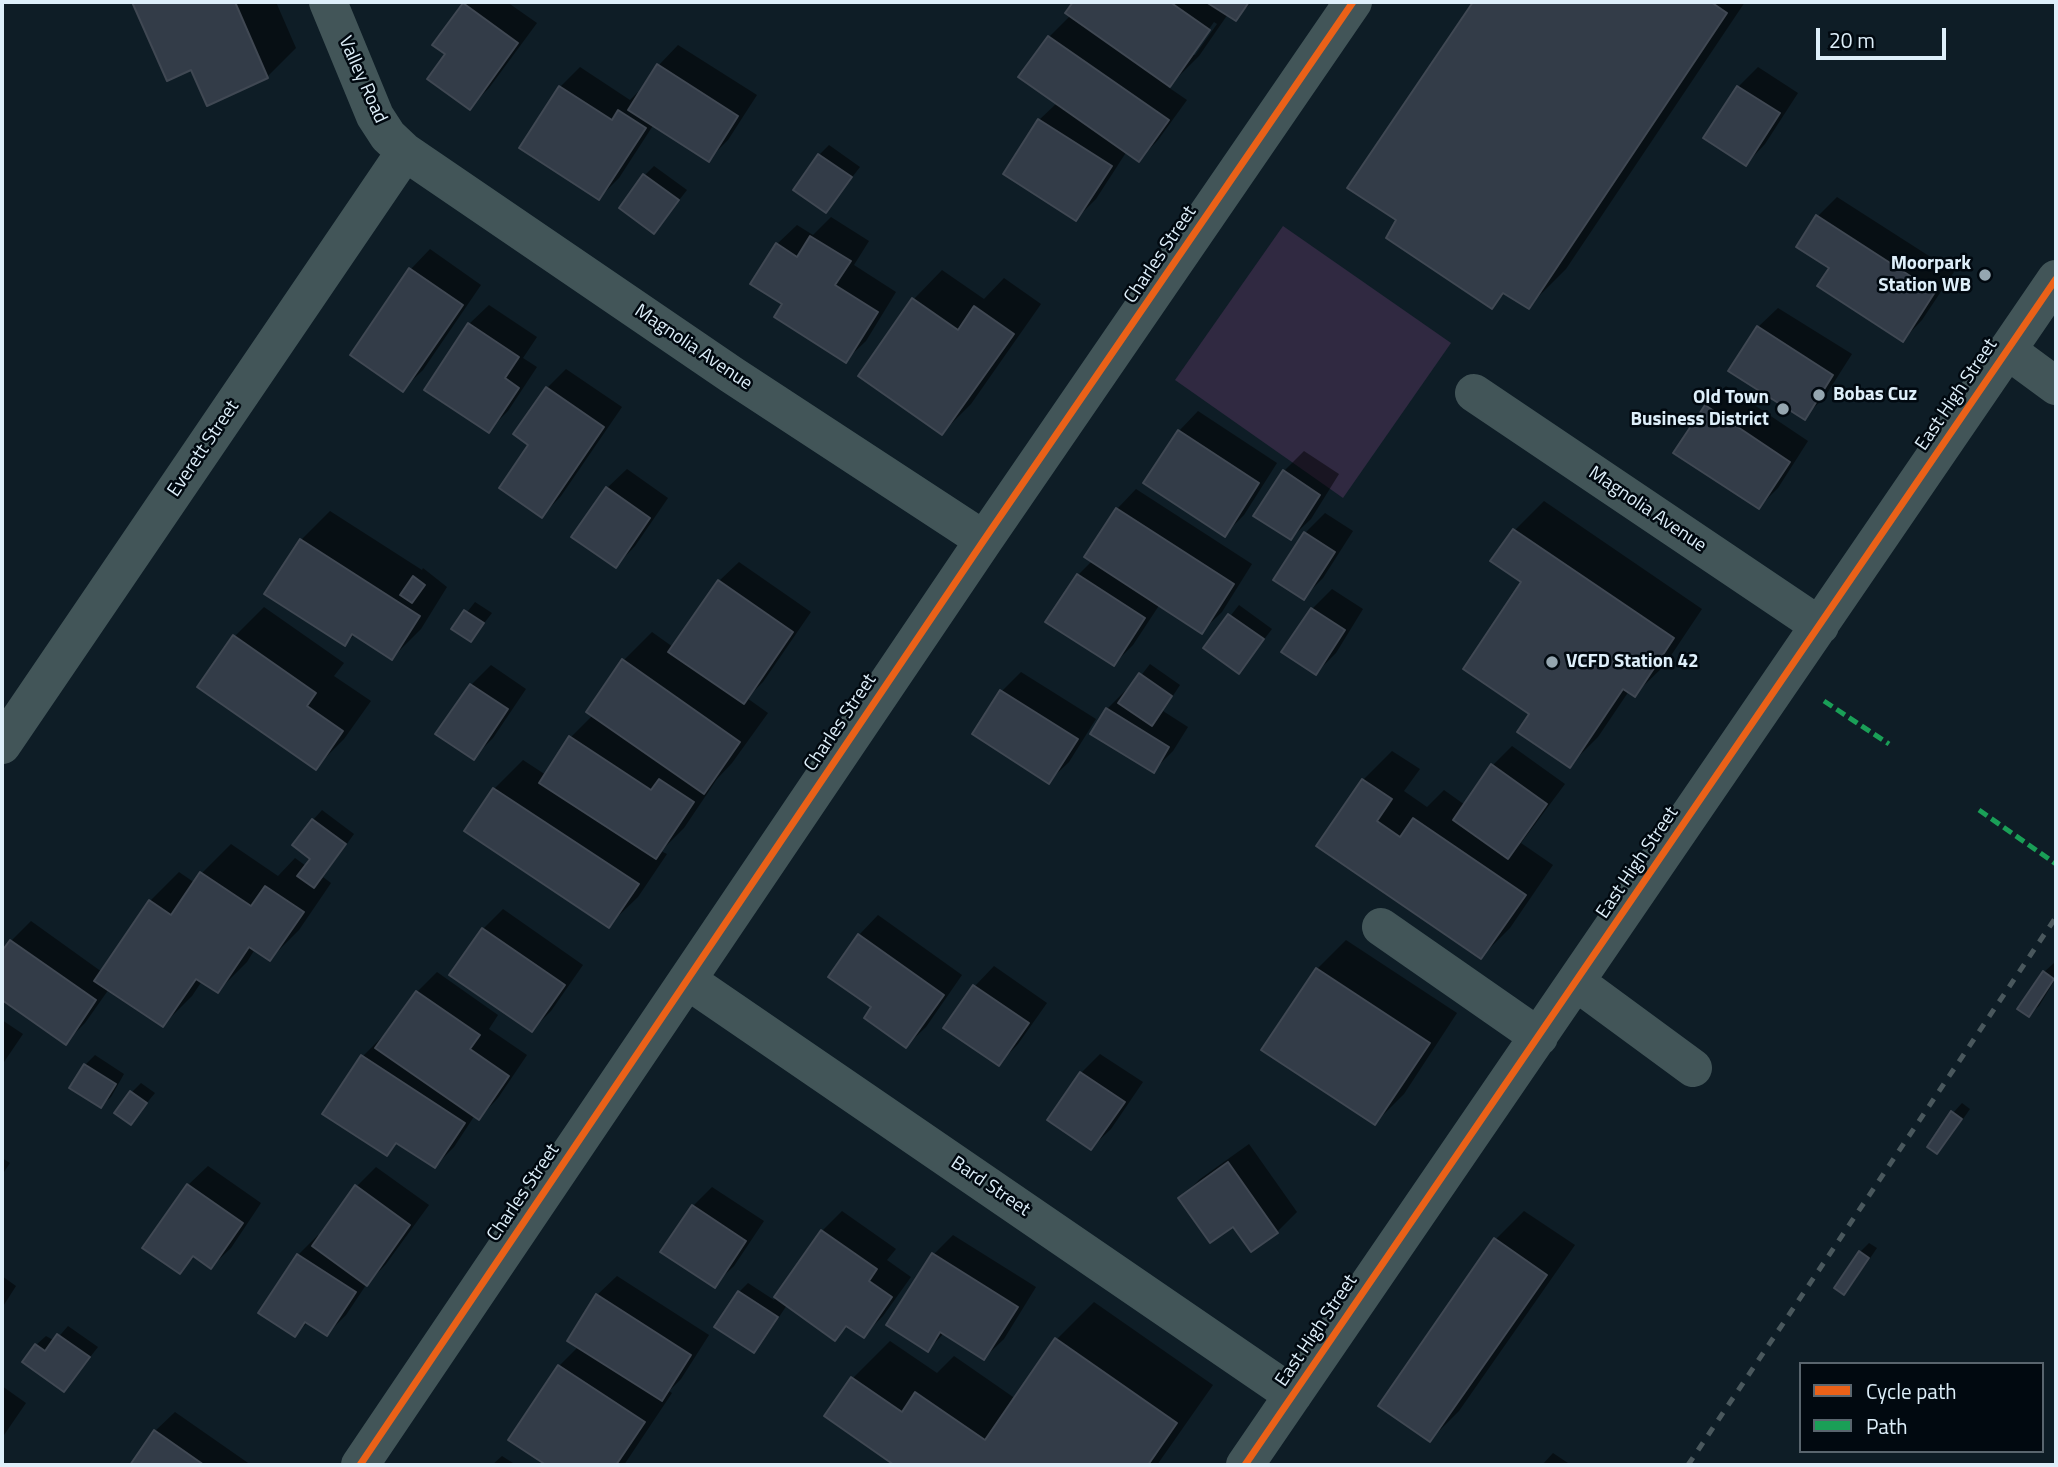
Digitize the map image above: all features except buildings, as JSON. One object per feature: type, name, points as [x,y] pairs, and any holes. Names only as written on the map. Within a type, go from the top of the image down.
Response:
[{"type":"street","name":"Valley Road","points":[[328,2],[375,116],[388,136],[405,152]]},
{"type":"street","name":"Charles Street","points":[[360,1465],[984,540],[1353,2]]},
{"type":"street","name":"Magnolia Avenue","points":[[405,152],[732,375],[984,540]]},
{"type":"street","name":"Everett Street","points":[[2,745],[405,152]]},
{"type":"street","name":"East High Street","points":[[1245,1465],[2056,279]]},
{"type":"street","points":[[2007,350],[2056,386]]},
{"type":"street","name":"Magnolia Avenue","points":[[1474,393],[1820,626]]},
{"type":"street","points":[[1381,927],[1539,1037]]},
{"type":"street","name":"Bard Street","points":[[687,980],[1293,1395]]},
{"type":"street","points":[[1576,982],[1693,1068]]},
{"type":"shaded area","points":[[1283,226],[1451,343],[1343,498],[1175,380]]},
{"type":"railway","points":[[1688,1465],[2056,917]]},
{"type":"marked path","points":[[1824,701],[1889,744]]},
{"type":"marked path","points":[[1979,810],[2056,864]]},
{"type":"cycle path","points":[[360,1465],[984,540],[1353,2]]},
{"type":"cycle path","points":[[1245,1465],[2056,279]]},
{"type":"place","name":"Moorpark Station WB","points":[[1985,275]]},
{"type":"place","name":"Bobas Cuz","points":[[1819,395]]},
{"type":"place","name":"Old Town Business District","points":[[1783,409]]},
{"type":"place","name":"VCFD Station 42","points":[[1552,662]]}]
